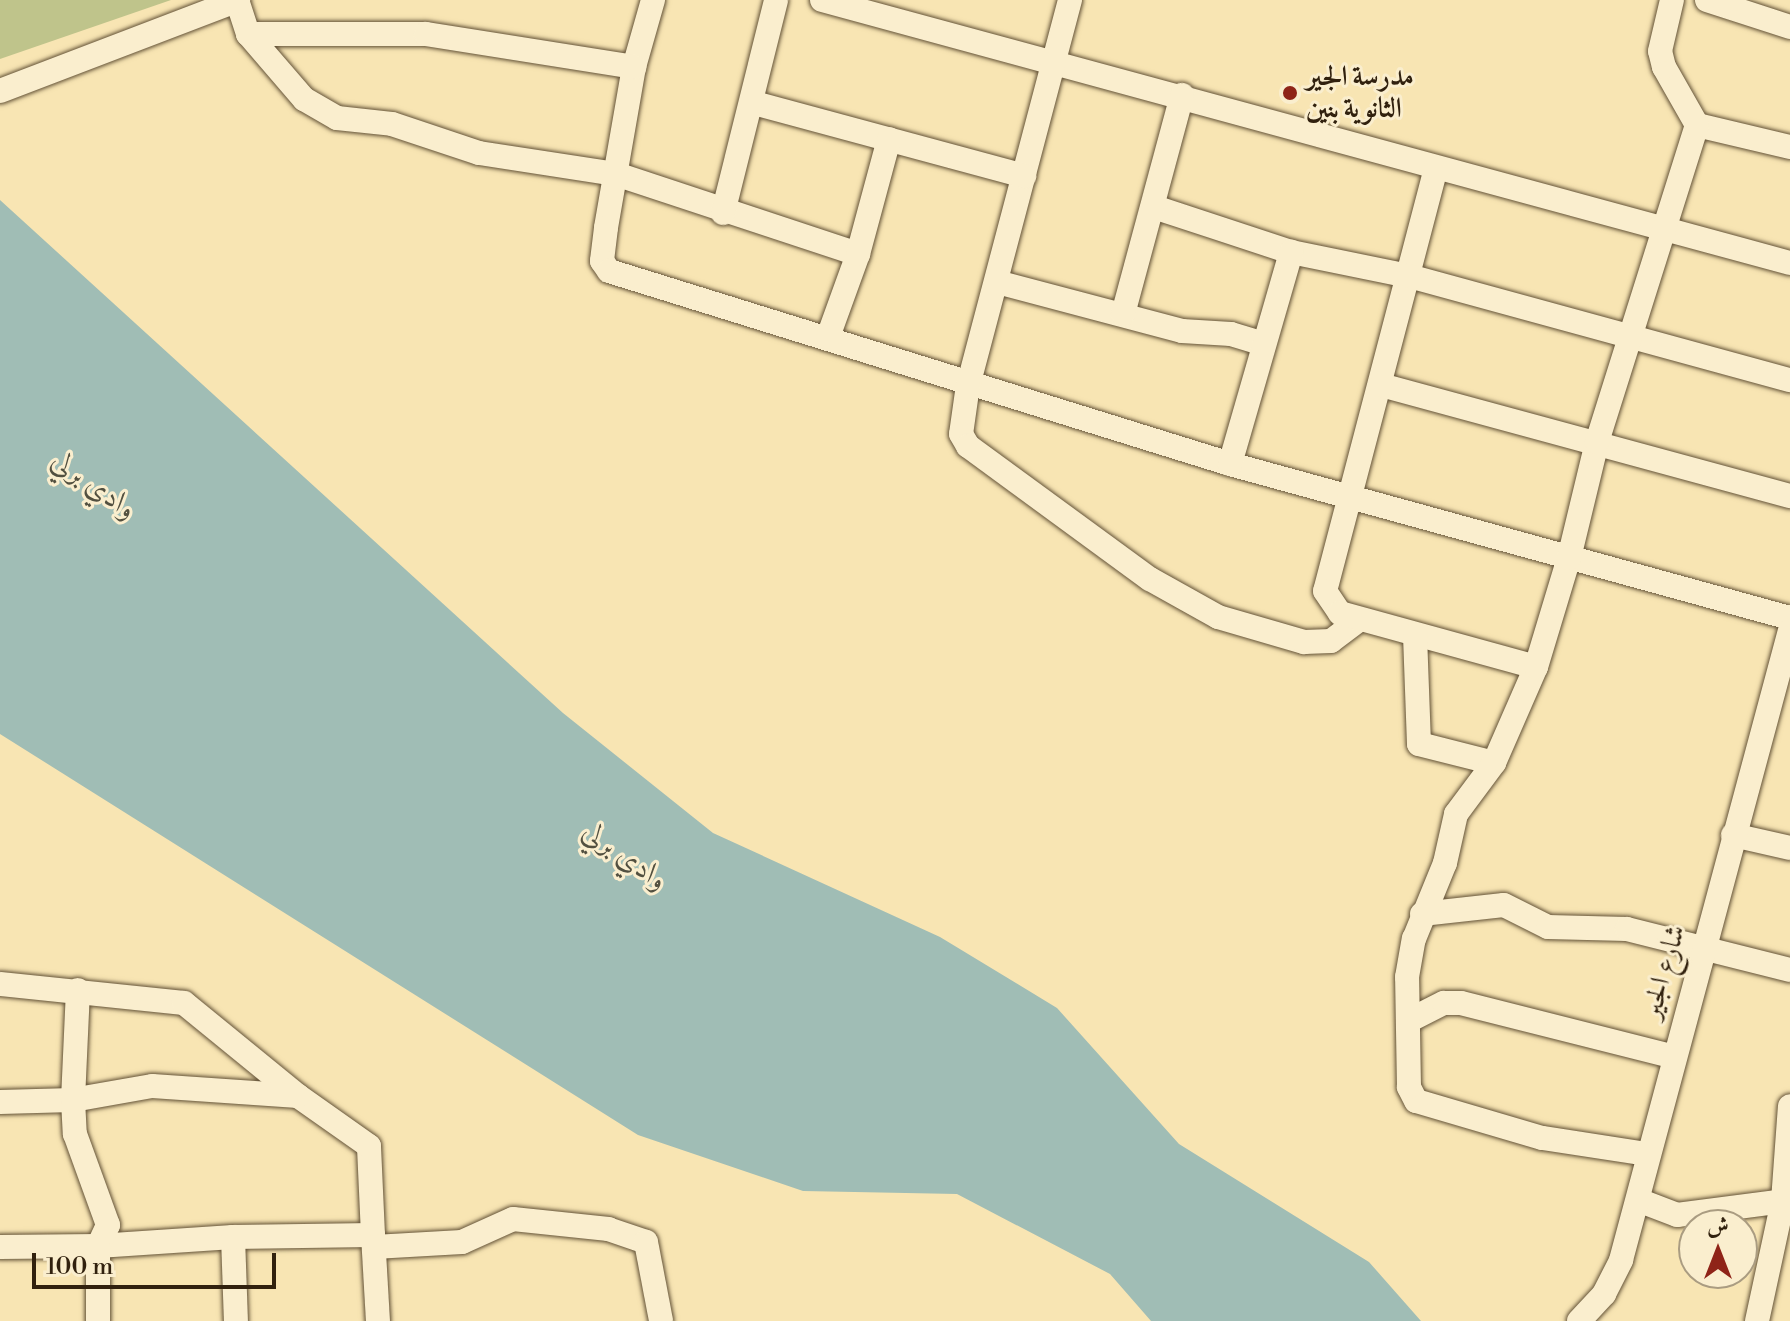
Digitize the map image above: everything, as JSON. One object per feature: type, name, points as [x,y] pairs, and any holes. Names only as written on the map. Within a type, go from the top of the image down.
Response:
[{"type":"street","points":[[0,91],[237,0],[248,34],[304,99],[337,118],[392,124],[466,151],[616,174],[723,213],[858,254]]},
{"type":"street","points":[[653,0],[634,67],[604,267],[828,337],[968,385],[1230,464],[1349,494],[1790,618]]},
{"type":"street","points":[[723,213],[754,103],[776,0]]},
{"type":"street","points":[[1070,0],[968,385],[961,420],[968,446],[1150,579],[1218,617],[1304,642],[1331,641],[1359,620]]},
{"type":"street","points":[[1647,1154],[1554,1141],[1416,1101],[1409,1087],[1407,977],[1422,914],[1445,863],[1456,814],[1494,763],[1536,667],[1569,558],[1597,442],[1697,125],[1664,67],[1660,51],[1672,0]]},
{"type":"street","points":[[1707,0],[1790,27]]},
{"type":"street","points":[[826,1],[1182,95],[1665,232],[1790,263]]},
{"type":"street","points":[[248,34],[426,34],[634,67]]},
{"type":"street","points":[[1123,314],[1182,95]]},
{"type":"street","points":[[754,103],[1024,176]]},
{"type":"street","points":[[1697,125],[1790,147]]},
{"type":"street","points":[[828,337],[858,254],[889,139]]},
{"type":"street","points":[[1436,168],[1325,591],[1340,613],[1359,620],[1536,667]]},
{"type":"street","points":[[1154,207],[1291,252],[1409,276],[1790,380]]},
{"type":"street","points":[[1230,464],[1261,343],[1291,252]]},
{"type":"street","points":[[997,282],[1123,314],[1261,343]]},
{"type":"street","points":[[1381,385],[1790,496]]},
{"type":"street","name":"شارع الجير","points":[[1579,1321],[1604,1294],[1615,1271],[1638,1200],[1671,1056],[1790,630]]},
{"type":"street","points":[[1415,635],[1419,744],[1494,763]]},
{"type":"street","points":[[1733,835],[1790,848]]},
{"type":"street","points":[[1422,914],[1504,905],[1548,927],[1627,929],[1790,970]]},
{"type":"street","points":[[0,984],[184,1003],[298,1096],[369,1146],[378,1321]]},
{"type":"street","points":[[78,990],[73,1100],[75,1134],[108,1225],[98,1246],[98,1321]]},
{"type":"street","points":[[1410,1020],[1444,1003],[1461,1003],[1671,1056]]},
{"type":"street","points":[[0,1102],[73,1100],[152,1086],[298,1096]]},
{"type":"street","points":[[1757,1321],[1786,1204],[1790,1106]]},
{"type":"street","points":[[1638,1200],[1677,1215],[1786,1204]]},
{"type":"street","points":[[0,1247],[98,1246],[233,1237],[462,1242],[513,1219],[608,1229],[646,1242],[661,1321]]},
{"type":"street","points":[[233,1237],[236,1321]]},
{"type":"green space","points":[[0,0],[171,0],[0,59]]},
{"type":"water","name":"وادي برلي","points":[[0,200],[563,713],[713,833],[940,937],[1057,1008],[1179,1144],[1369,1262],[1421,1321],[1151,1321],[1110,1274],[957,1194],[803,1191],[638,1135],[0,734]]},
{"type":"place","name":"مدرسة الجير الثانوية بنين","points":[[1290,93]]}]
